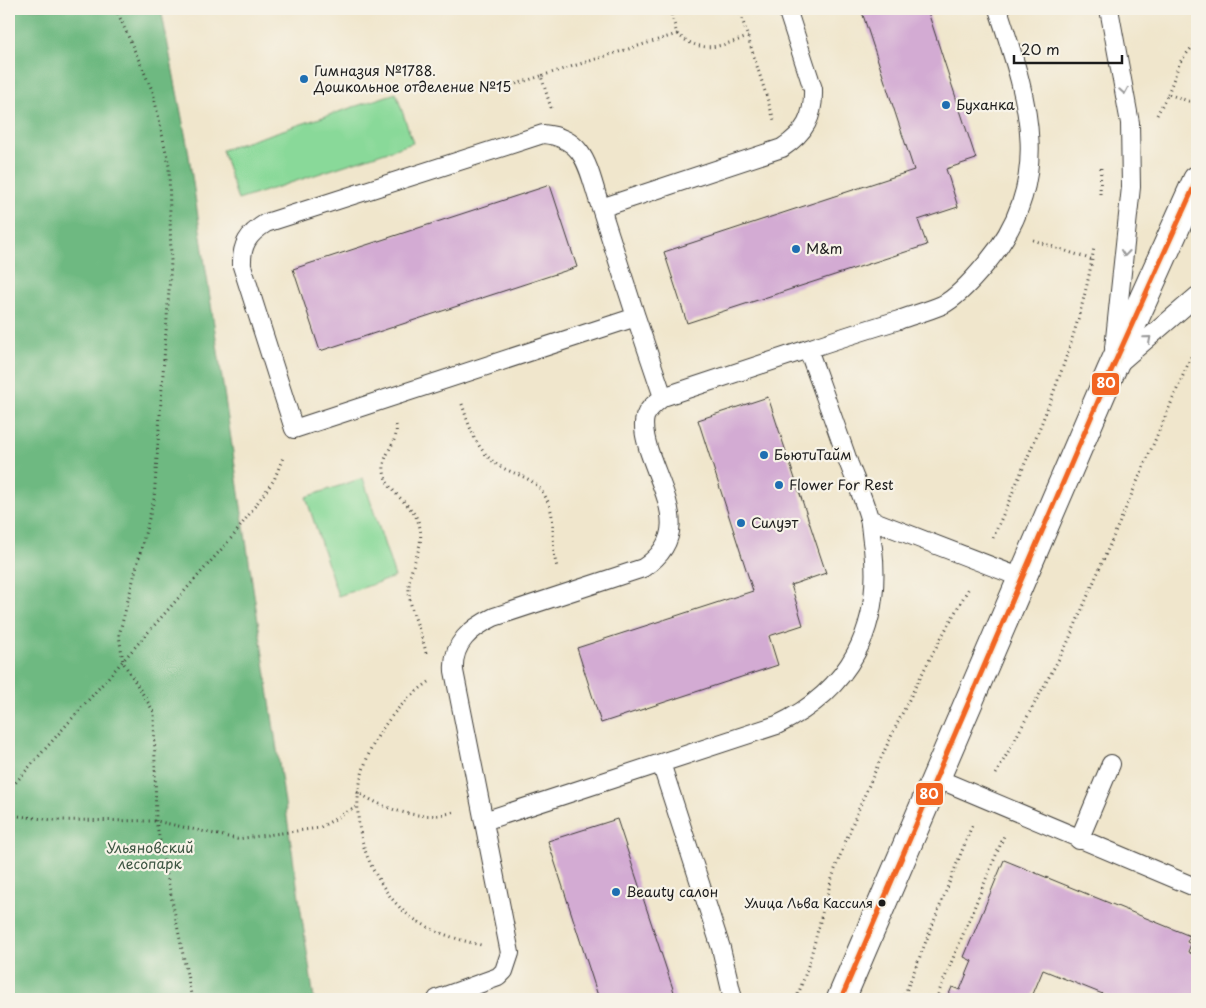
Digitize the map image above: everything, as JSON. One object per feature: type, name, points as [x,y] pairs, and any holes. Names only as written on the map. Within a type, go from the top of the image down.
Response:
[{"type":"street","points":[[842,999],[1111,371],[1197,180]]},
{"type":"lane","points":[[601,208],[782,148],[795,139],[805,128],[814,103],[813,89],[787,9]]},
{"type":"lane","points":[[438,999],[498,978],[508,963],[510,951],[454,670],[456,652],[463,638],[474,627],[494,617],[642,568],[656,559],[667,546],[671,531],[670,516],[644,428],[645,417],[651,407],[663,397],[944,305],[974,278],[1009,232],[1016,217],[1028,177],[1031,138],[1022,85],[998,9]]},
{"type":"lane","points":[[1109,9],[1130,123],[1131,187],[1111,371]]},
{"type":"lane","points":[[636,317],[294,429],[242,266],[243,246],[247,238],[266,223],[526,138],[543,134],[560,136],[578,149],[601,208],[663,397]]},
{"type":"lane","points":[[1111,371],[1197,296]]},
{"type":"lane","points":[[484,821],[777,725],[800,714],[818,701],[840,679],[858,650],[869,622],[874,598],[876,573],[869,519],[808,349]]},
{"type":"lane","points":[[869,519],[1022,578]]},
{"type":"lane","points":[[661,763],[721,948],[733,999]]},
{"type":"lane","points":[[1079,840],[1111,764]]},
{"type":"lane","points":[[936,778],[1014,813],[1197,888]]},
{"type":"path","points":[[116,9],[153,92],[169,166],[171,262],[154,499],[119,635],[123,662],[154,712],[156,820],[192,999]]},
{"type":"path","points":[[670,9],[677,34],[688,42],[709,48],[748,37]]},
{"type":"path","points":[[739,9],[782,148]]},
{"type":"path","points":[[497,90],[677,34]]},
{"type":"path","points":[[1168,94],[1180,62],[1197,41]]},
{"type":"path","points":[[541,76],[560,136]]},
{"type":"path","points":[[1009,232],[1092,260]]},
{"type":"path","points":[[903,999],[984,800],[1005,755],[1067,644],[1197,343]]},
{"type":"path","points":[[453,377],[469,427],[482,449],[503,468],[529,478],[544,494],[552,512],[553,550],[566,593]]},
{"type":"path","points":[[387,398],[397,434],[384,459],[384,475],[388,484],[414,512],[420,528],[421,546],[409,586],[410,597],[427,656]]},
{"type":"path","points":[[9,790],[234,535],[274,480],[294,429]]},
{"type":"path","points":[[429,673],[430,681],[408,696],[381,728],[363,766],[357,792],[356,807],[363,848],[381,886],[410,916],[446,937],[510,951]]},
{"type":"path","points":[[357,792],[390,810],[410,814],[447,814],[480,803]]},
{"type":"path","points":[[9,815],[53,820],[156,820],[237,839],[319,828],[356,807]]},
{"type":"path","points":[[936,999],[1014,813]]},
{"type":"path","points":[[796,999],[799,993]]},
{"type":"green space","name":"Ульяновский лесопарк","points":[[9,9],[161,9],[188,149],[314,999],[9,999]]},
{"type":"green space","points":[[396,93],[413,143],[238,200],[222,150]]},
{"type":"green space","points":[[363,478],[395,577],[338,596],[306,497]]},
{"type":"building","points":[[861,9],[927,9],[976,159],[946,169],[958,207],[918,220],[927,245],[687,323],[664,252],[914,170]]},
{"type":"building","points":[[550,185],[577,267],[320,351],[293,269]]},
{"type":"building","points":[[768,397],[826,573],[791,585],[803,625],[769,636],[778,665],[601,723],[577,648],[753,591],[698,420]]},
{"type":"building","points":[[617,819],[676,998],[599,999],[548,841]]},
{"type":"building","points":[[1004,860],[1190,936],[1187,942],[1191,944],[1188,952],[1197,956],[1197,999],[1115,999],[1043,970],[1031,999],[947,999],[952,987],[960,990],[972,961],[964,957]]},
{"type":"transit line","name":"80","points":[[841,999],[1111,371],[1197,180]]},
{"type":"place","name":"Гимназия №1788. Дошкольное отделение №15","points":[[304,79]]},
{"type":"place","name":"Буханка","points":[[946,105]]},
{"type":"place","name":"M&m","points":[[796,249]]},
{"type":"place","name":"БьютиТайм","points":[[764,455]]},
{"type":"place","name":"Flower For Rest","points":[[779,485]]},
{"type":"place","name":"Силуэт","points":[[741,523]]},
{"type":"place","name":"Beauty салон","points":[[616,892]]},
{"type":"place","name":"Улица Льва Кассиля","points":[[882,903]]}]
